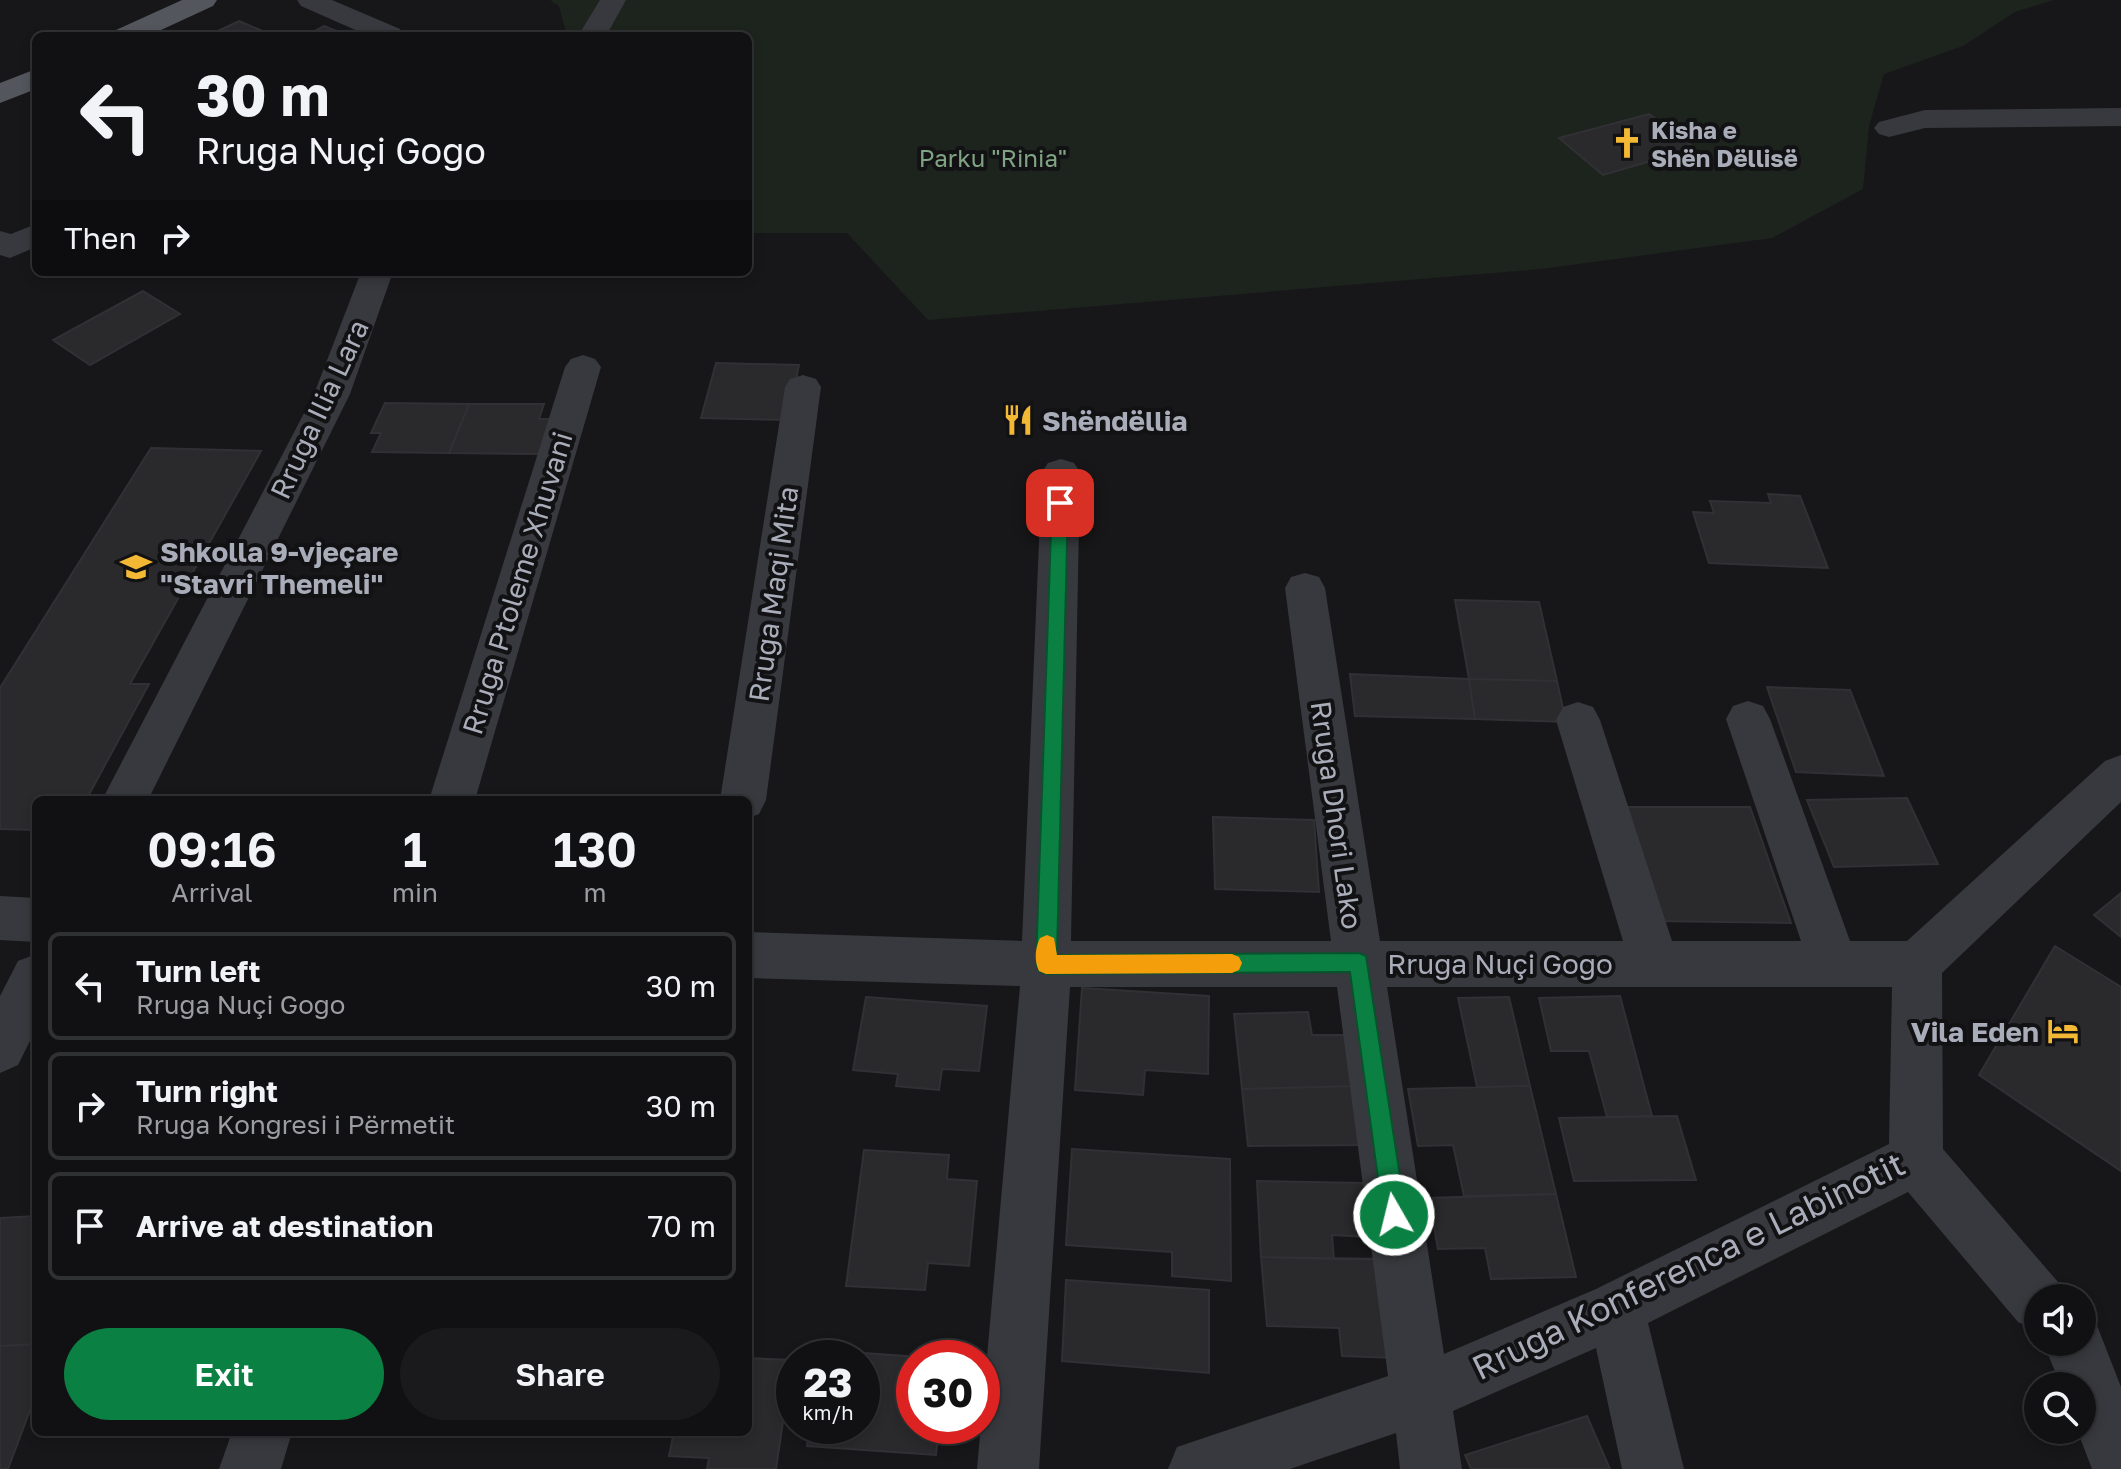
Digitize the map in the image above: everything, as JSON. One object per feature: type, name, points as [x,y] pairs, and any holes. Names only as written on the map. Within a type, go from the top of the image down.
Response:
[{"type":"main road","points":[[135,32],[204,0]]},
{"type":"main road","points":[[0,94],[32,80]]},
{"type":"street","points":[[310,0],[381,32]]},
{"type":"street","points":[[594,32],[613,0]]},
{"type":"street","points":[[1889,128],[1925,119],[2121,117]]},
{"type":"street","name":"Rruga Ilia Lara","points":[[127,796],[332,394],[376,276]]},
{"type":"street","name":"Rruga Ptoleme Xhuvani","points":[[453,796],[583,367]]},
{"type":"street","name":"Rruga Maqi Mita","points":[[744,796],[803,387]]},
{"type":"street","points":[[1008,1469],[1046,964],[1061,472]]},
{"type":"street","name":"Rruga Dhori Lako","points":[[1305,588],[1431,1469]]},
{"type":"street","points":[[1748,719],[1833,962]]},
{"type":"street","points":[[1578,720],[1654,963]]},
{"type":"street","points":[[1917,964],[2121,774]]},
{"type":"street","points":[[0,918],[32,920]]},
{"type":"street","name":"Rruga Nuçi Gogo","points":[[752,955],[1046,964],[1917,964]]},
{"type":"street","name":"Rruga Konferenca e Labinotit","points":[[1199,1469],[1420,1395],[1616,1309],[1916,1159],[1917,964]]},
{"type":"street","points":[[0,1048],[32,985]]},
{"type":"street","points":[[1916,1159],[2024,1286]]},
{"type":"street","points":[[1616,1309],[1653,1469]]},
{"type":"street","points":[[2080,1356],[2121,1466]]},
{"type":"street","points":[[250,1469],[261,1436]]},
{"type":"green space","name":"Parku \"Rinia\"","points":[[550,0],[2053,0],[2015,12],[1963,46],[1884,74],[1869,126],[1863,189],[1772,238],[1541,269],[928,320],[847,233],[752,233],[752,32],[566,32],[559,6]]},
{"type":"building","points":[[239,21],[265,32],[216,32]]},
{"type":"building","points":[[324,26],[339,32],[313,32]]},
{"type":"building","name":"Kisha e Shën Dëllisë","points":[[1649,114],[1695,148],[1603,175],[1559,138]]},
{"type":"building","points":[[143,291],[180,314],[90,365],[53,340]]},
{"type":"building","points":[[716,363],[799,365],[787,420],[701,418]]},
{"type":"building","points":[[385,403],[469,404],[449,453],[372,452],[381,433],[371,433]]},
{"type":"building","points":[[469,404],[544,404],[539,419],[555,419],[543,454],[449,453]]},
{"type":"building","name":"Shkolla 9-vjeçare \"Stavri Themeli\"","points":[[151,448],[261,451],[130,684],[149,684],[88,796],[32,796],[32,830],[0,829],[0,688]]},
{"type":"building","points":[[1768,494],[1800,496],[1828,568],[1709,563],[1693,512],[1714,513],[1710,501],[1771,503]]},
{"type":"building","points":[[1455,600],[1539,602],[1557,681],[1469,679]]},
{"type":"building","points":[[1350,674],[1469,679],[1475,719],[1355,716]]},
{"type":"building","points":[[1469,679],[1557,681],[1566,722],[1475,719]]},
{"type":"building","points":[[1767,687],[1850,690],[1884,776],[1796,772]]},
{"type":"building","points":[[1907,798],[1938,864],[1834,867],[1807,800]]},
{"type":"building","points":[[1622,807],[1750,807],[1791,923],[1654,921]]},
{"type":"building","points":[[1213,817],[1314,820],[1319,892],[1215,889]]},
{"type":"building","points":[[2121,893],[2121,937],[2094,915]]},
{"type":"building","name":"Vila Eden","points":[[2055,946],[2121,987],[2121,1171],[1979,1075]]},
{"type":"building","points":[[1082,988],[1209,996],[1208,1074],[1145,1070],[1143,1095],[1075,1090]]},
{"type":"building","points":[[1620,996],[1652,1116],[1607,1117],[1589,1051],[1551,1051],[1539,998]]},
{"type":"building","points":[[866,997],[987,1006],[979,1071],[942,1069],[939,1090],[896,1086],[898,1074],[853,1070]]},
{"type":"building","points":[[1509,997],[1530,1086],[1477,1087],[1458,998]]},
{"type":"building","points":[[1308,1012],[1312,1035],[1349,1035],[1357,1086],[1242,1089],[1234,1014]]},
{"type":"building","points":[[1357,1086],[1366,1145],[1248,1146],[1242,1089]]},
{"type":"building","points":[[1530,1086],[1556,1194],[1464,1196],[1453,1145],[1418,1146],[1408,1089]]},
{"type":"building","points":[[1677,1116],[1696,1180],[1574,1181],[1559,1118]]},
{"type":"building","points":[[1072,1149],[1230,1159],[1231,1281],[1172,1276],[1172,1252],[1066,1245]]},
{"type":"building","points":[[864,1150],[949,1155],[947,1179],[977,1181],[969,1266],[928,1263],[925,1290],[846,1286]]},
{"type":"building","points":[[1257,1181],[1363,1183],[1369,1237],[1332,1235],[1334,1259],[1261,1257]]},
{"type":"building","points":[[1556,1194],[1576,1277],[1491,1279],[1485,1248],[1438,1249],[1429,1198]]},
{"type":"building","points":[[32,1216],[32,1344],[0,1346],[0,1218]]},
{"type":"building","points":[[1261,1257],[1384,1259],[1396,1358],[1342,1356],[1339,1328],[1267,1326]]},
{"type":"building","points":[[1066,1280],[1209,1290],[1209,1373],[1062,1361]]},
{"type":"building","points":[[32,1344],[32,1405],[8,1469],[0,1469],[0,1346]]},
{"type":"building","points":[[880,1354],[896,1355],[896,1444],[937,1444],[936,1455],[807,1446],[880,1444]]},
{"type":"building","points":[[752,1358],[776,1359],[776,1444],[780,1444],[776,1469],[707,1469],[709,1458],[669,1456],[673,1436],[752,1436]]},
{"type":"building","points":[[1587,1416],[1610,1469],[1471,1469],[1465,1455]]},
{"type":"slow traffic","points":[[1047,944],[1046,964],[1232,963]]},
{"type":"place","name":"Kisha e Shën Dëllisë","points":[[1627,143]]},
{"type":"place","name":"Shëndëllia","points":[[1018,420]]},
{"type":"place","name":"Shkolla 9-vjeçare \"Stavri Themeli\"","points":[[136,567]]},
{"type":"place","name":"Vila Eden","points":[[2063,1031]]},
{"type":"route","points":[[1060,503],[1046,964],[1359,963],[1394,1215]]}]
